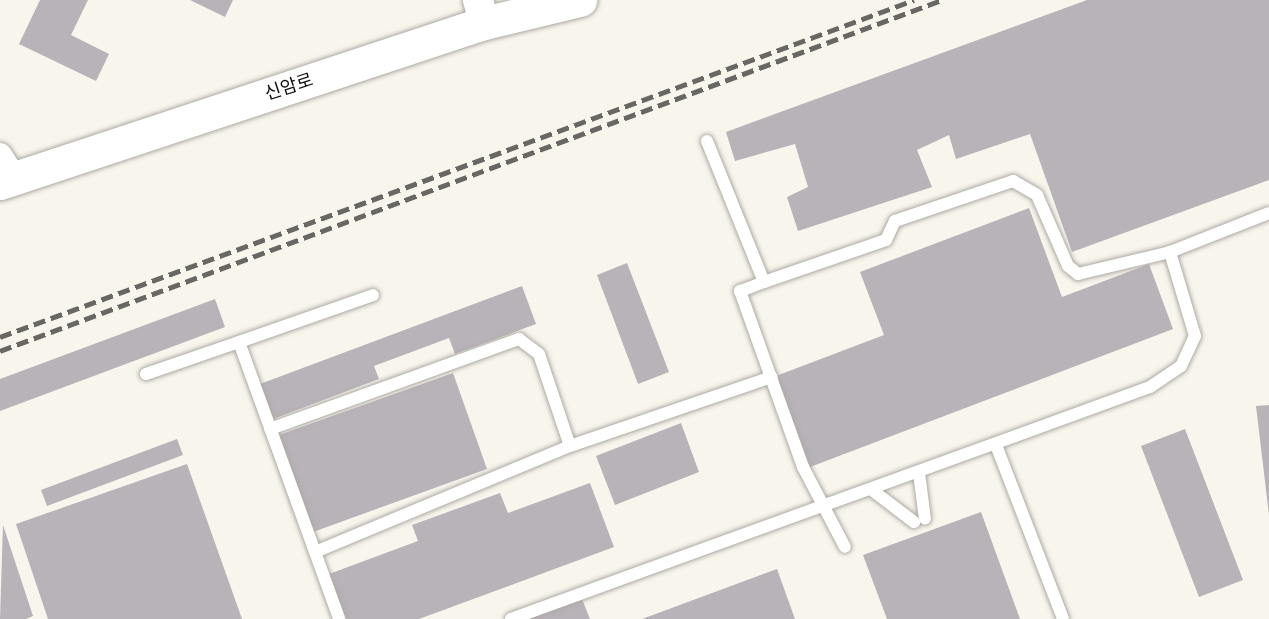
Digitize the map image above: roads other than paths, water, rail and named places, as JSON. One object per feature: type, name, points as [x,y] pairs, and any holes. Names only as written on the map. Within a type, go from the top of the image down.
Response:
[{"type":"main road","name":"신암로","points":[[5,172],[481,11],[580,0]]},
{"type":"lane","points":[[707,141],[764,282]]},
{"type":"lane","points":[[844,547],[828,506],[803,467],[740,291],[886,240],[895,221],[1013,181],[1037,195],[1068,266],[1078,274],[1170,252],[1269,213]]},
{"type":"lane","points":[[511,619],[996,446],[1150,387],[1181,366],[1195,336],[1170,252]]},
{"type":"lane","points":[[146,374],[373,295]]},
{"type":"lane","points":[[270,429],[519,339],[539,354],[570,446]]},
{"type":"lane","points":[[238,342],[339,619]]},
{"type":"lane","points":[[315,552],[570,446],[771,377]]},
{"type":"lane","points":[[996,446],[1064,619]]},
{"type":"lane","points":[[872,490],[919,521],[919,473]]},
{"type":"railway","points":[[0,337],[914,0]]},
{"type":"railway","points":[[0,351],[942,0]]}]
